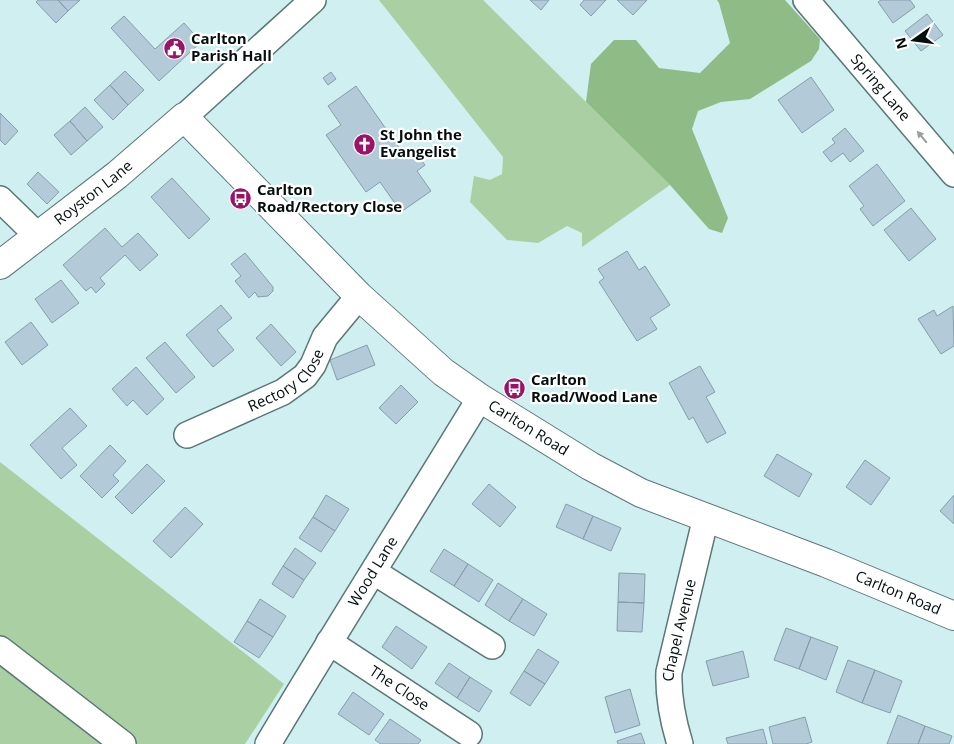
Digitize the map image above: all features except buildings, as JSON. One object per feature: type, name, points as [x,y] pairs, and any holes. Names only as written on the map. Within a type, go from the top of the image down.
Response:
[{"type":"main road","name":"Royston Lane","points":[[0,266],[117,175],[184,117]]},
{"type":"main road","name":"Carlton Road","points":[[184,117],[359,296],[443,372],[480,398],[590,466],[641,493],[826,563],[954,616]]},
{"type":"street","points":[[184,117],[313,0]]},
{"type":"street","name":"Spring Lane","points":[[806,0],[954,174]]},
{"type":"street","points":[[0,199],[38,236]]},
{"type":"street","name":"Rectory Close","points":[[186,435],[283,392],[305,376],[313,365],[325,337],[359,296]]},
{"type":"street","name":"Wood Lane","points":[[268,744],[480,398]]},
{"type":"street","name":"Chapel Avenue","points":[[680,744],[675,728],[668,688],[668,672],[706,517]]},
{"type":"street","points":[[374,572],[492,646]]},
{"type":"street","name":"The Close","points":[[329,642],[469,734]]},
{"type":"street","points":[[0,650],[123,744]]},
{"type":"green space","points":[[379,0],[483,0],[670,185],[582,247],[582,233],[567,226],[538,243],[507,240],[470,202],[474,176],[490,180],[502,174],[503,157]]},
{"type":"green space","points":[[717,0],[785,0],[820,39],[819,49],[811,61],[750,99],[721,102],[698,111],[692,129],[728,218],[722,233],[709,229],[670,185],[586,102],[591,64],[614,40],[636,40],[659,68],[700,73],[730,43]]},
{"type":"green space","points":[[0,462],[284,684],[245,744],[0,744]]},
{"type":"place","name":"Carlton Parish Hall","points":[[175,48]]},
{"type":"place","name":"St John the Evangelist","points":[[364,144]]},
{"type":"place","name":"Carlton Road/Rectory Close","points":[[241,199]]},
{"type":"place","name":"Carlton Road/Wood Lane","points":[[515,389]]}]
